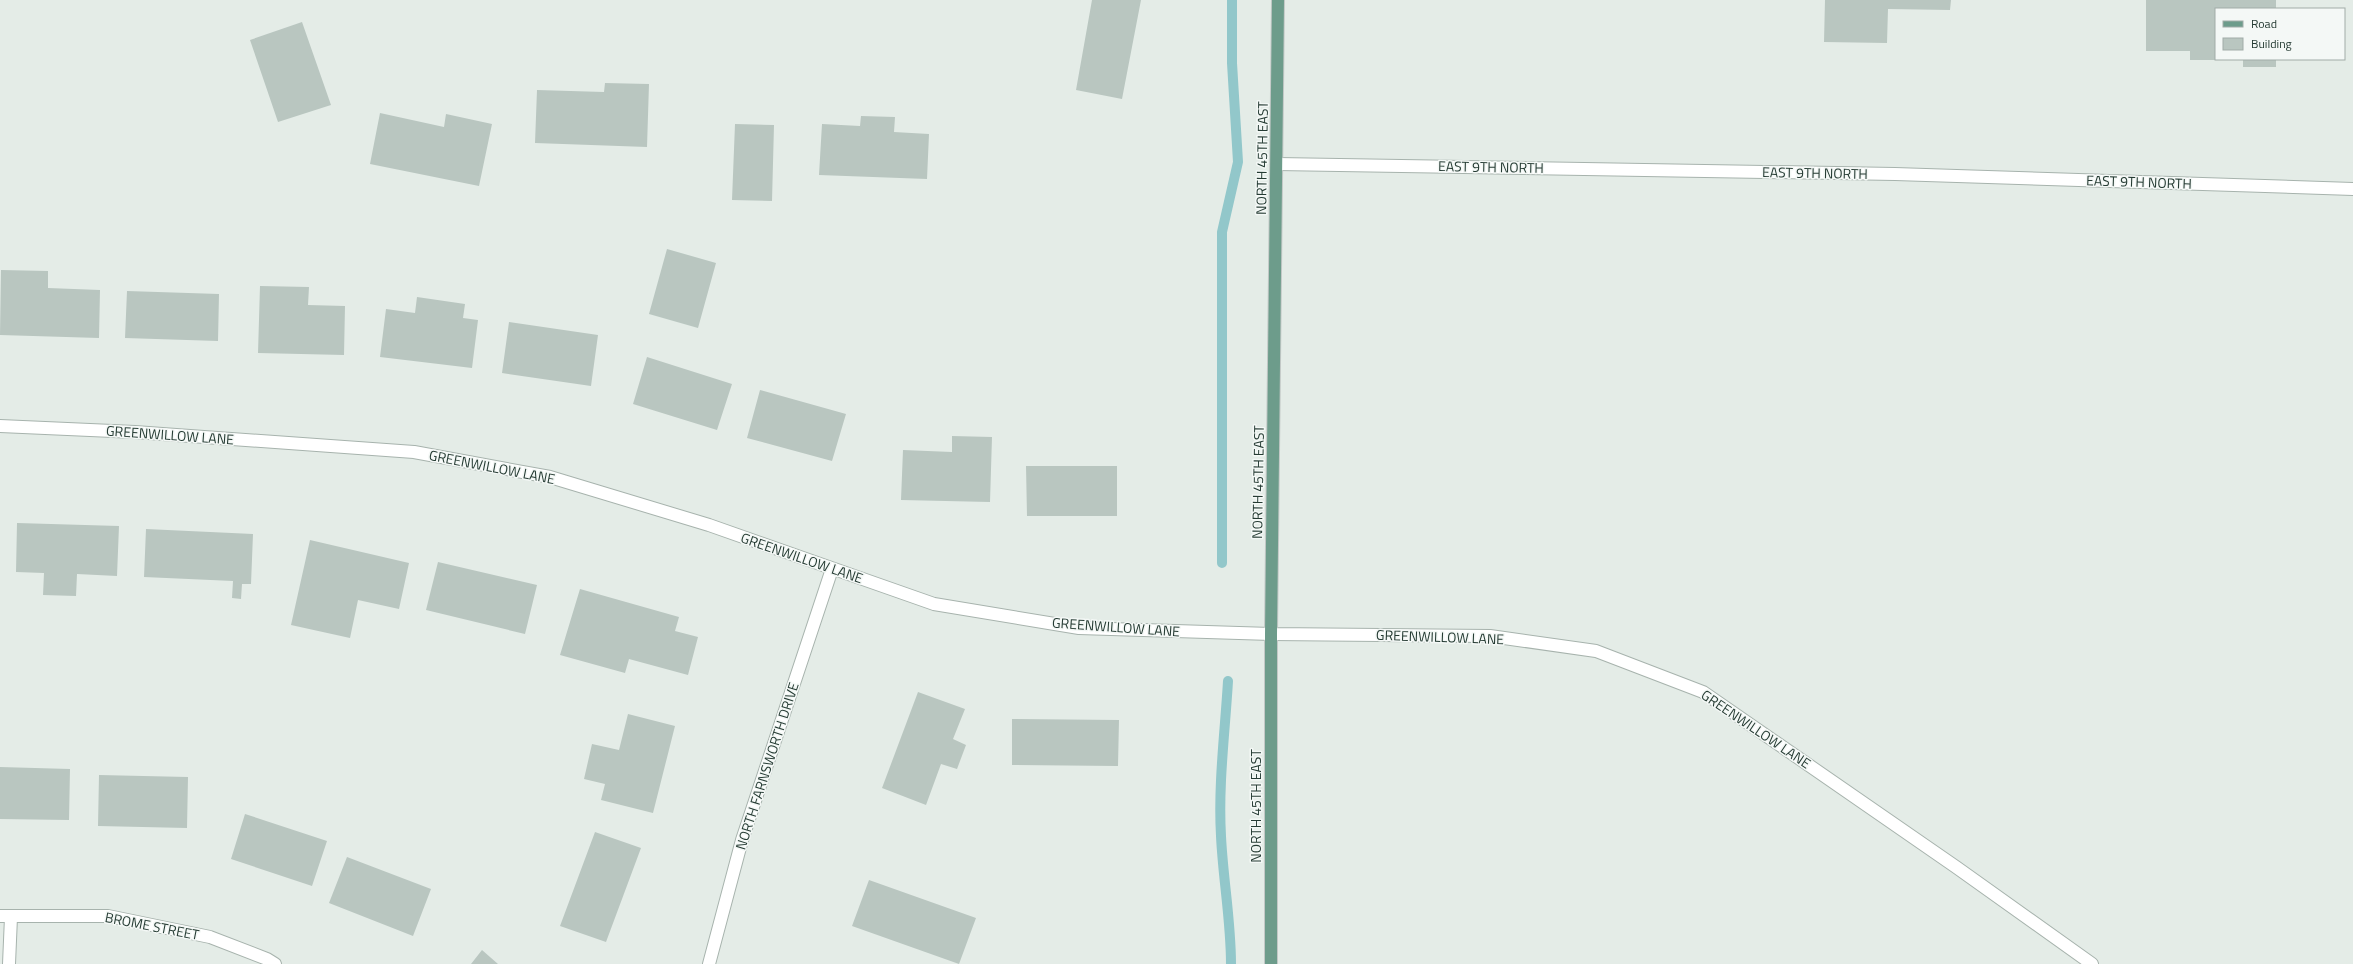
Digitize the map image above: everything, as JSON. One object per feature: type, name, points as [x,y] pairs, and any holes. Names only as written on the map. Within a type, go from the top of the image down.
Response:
[{"type":"main road","name":"NORTH 45TH EAST","points":[[1271,964],[1271,634],[1278,0]]},
{"type":"street","name":"EAST 9TH NORTH","points":[[1277,164],[1895,174],[2353,188]]},
{"type":"street","name":"GREENWILLOW LANE","points":[[0,426],[135,432],[414,452],[550,477],[709,526],[934,604],[1079,628],[1271,634],[1490,636],[1596,651],[1703,692],[1956,867],[2092,964]]},
{"type":"street","name":"NORTH FARNSWORTH DRIVE","points":[[709,964],[742,840],[832,569]]},
{"type":"street","points":[[5,916],[8,964]]},
{"type":"street","name":"BROME STREET","points":[[5,916],[108,916],[210,937],[275,964]]},
{"type":"building","points":[[1092,0],[1141,0],[1122,99],[1076,90]]},
{"type":"building","points":[[1825,0],[1951,0],[1950,10],[1888,9],[1887,43],[1824,42]]},
{"type":"building","points":[[2146,0],[2276,0],[2276,8],[2215,8],[2215,60],[2190,60],[2190,51],[2146,51]]},
{"type":"building","points":[[302,22],[331,105],[278,122],[250,40]]},
{"type":"building","points":[[2243,60],[2276,60],[2276,67],[2243,67]]},
{"type":"building","points":[[605,83],[649,84],[647,147],[535,143],[537,90],[604,92]]},
{"type":"building","points":[[380,113],[444,127],[446,114],[492,124],[479,186],[370,164]]},
{"type":"building","points":[[861,116],[895,117],[894,132],[929,134],[927,179],[819,175],[822,124],[860,126]]},
{"type":"building","points":[[735,124],[774,125],[772,201],[732,200]]},
{"type":"building","points":[[667,249],[716,263],[698,328],[649,314]]},
{"type":"building","points":[[1,270],[48,271],[48,288],[100,290],[99,338],[0,335]]},
{"type":"building","points":[[260,286],[309,287],[308,305],[345,306],[344,355],[258,353]]},
{"type":"building","points":[[127,291],[219,294],[218,341],[125,338]]},
{"type":"building","points":[[417,297],[465,304],[463,318],[478,320],[472,368],[380,357],[386,309],[415,313]]},
{"type":"building","points":[[509,322],[598,335],[591,386],[502,373]]},
{"type":"building","points":[[647,357],[732,384],[717,430],[633,404]]},
{"type":"building","points":[[760,390],[846,414],[832,461],[747,438]]},
{"type":"building","points":[[952,436],[992,437],[990,502],[901,500],[903,450],[952,452]]},
{"type":"building","points":[[1026,466],[1117,466],[1117,516],[1027,516]]},
{"type":"building","points":[[17,523],[119,526],[117,576],[77,574],[76,596],[43,595],[44,573],[16,572]]},
{"type":"building","points":[[146,529],[253,534],[251,584],[242,584],[241,599],[232,598],[233,581],[144,577]]},
{"type":"building","points":[[310,540],[409,563],[399,609],[358,600],[350,638],[291,625]]},
{"type":"building","points":[[438,562],[537,585],[525,634],[426,610]]},
{"type":"building","points":[[580,589],[679,617],[675,631],[698,637],[688,675],[629,659],[625,673],[560,655]]},
{"type":"building","points":[[918,692],[965,709],[953,739],[966,745],[957,769],[941,764],[926,805],[882,788]]},
{"type":"building","points":[[628,714],[675,726],[653,813],[601,800],[605,784],[584,779],[592,744],[619,750]]},
{"type":"building","points":[[1012,719],[1119,720],[1118,766],[1012,765]]},
{"type":"building","points":[[0,767],[70,769],[69,820],[0,819]]},
{"type":"building","points":[[99,775],[188,777],[187,828],[98,826]]},
{"type":"building","points":[[245,814],[327,841],[312,886],[231,859]]},
{"type":"building","points":[[595,832],[641,848],[606,942],[560,926]]},
{"type":"building","points":[[347,857],[431,889],[413,936],[329,903]]},
{"type":"building","points":[[869,880],[976,918],[959,964],[852,926]]},
{"type":"building","points":[[482,950],[498,964],[471,964]]},
{"type":"waterway","points":[[1222,563],[1222,232],[1238,162],[1232,63],[1232,0]]},
{"type":"waterway","points":[[1228,681],[1221,778],[1220,817],[1230,932],[1231,964]]}]
